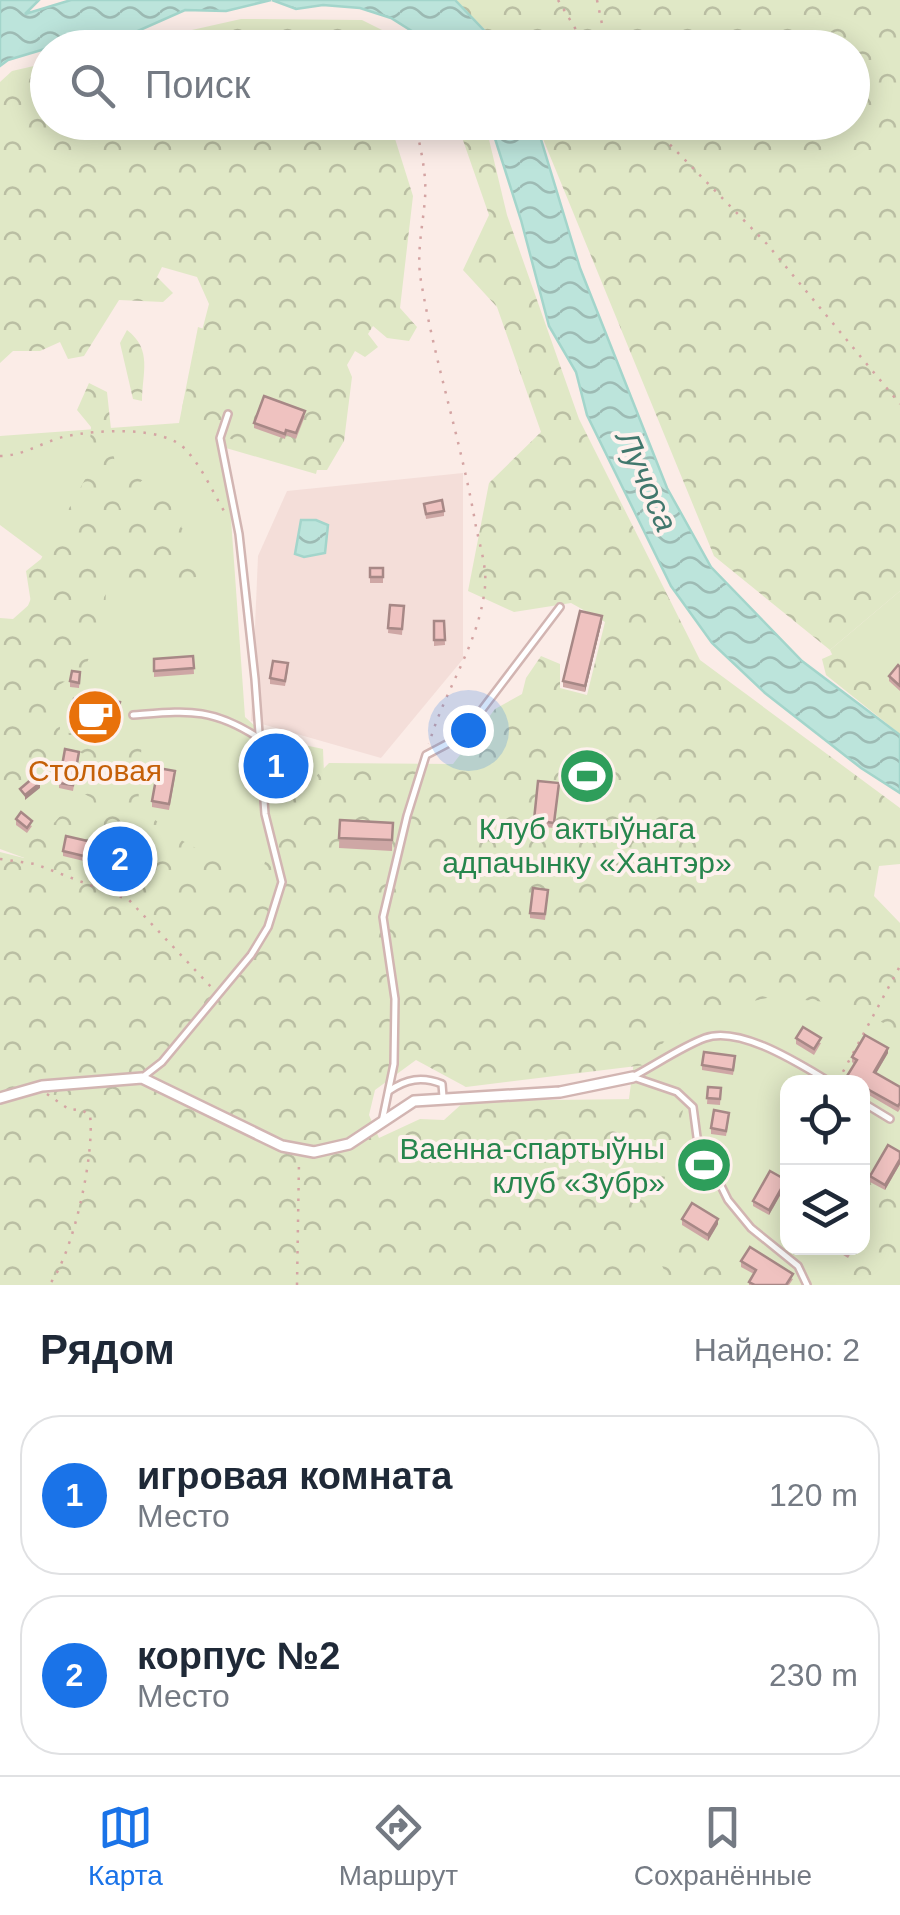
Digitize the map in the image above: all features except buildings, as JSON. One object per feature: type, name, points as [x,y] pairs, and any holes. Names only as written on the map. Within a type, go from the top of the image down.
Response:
[{"type":"street","points":[[0,1098],[42,1086],[142,1078],[282,1146],[314,1152],[349,1144],[414,1101],[560,1092],[633,1077]]},
{"type":"lane","points":[[142,1078],[162,1062],[238,974],[268,927],[282,882],[264,814],[239,534],[220,438],[228,414]]},
{"type":"lane","points":[[382,1123],[394,1064],[395,998],[383,918],[426,756],[462,736],[560,608]]},
{"type":"lane","points":[[133,715],[196,710],[235,723],[259,738]]},
{"type":"lane","points":[[633,1077],[709,1036],[774,1048],[822,1075]]},
{"type":"lane","points":[[633,1077],[677,1092],[693,1107],[697,1137],[728,1200],[752,1228],[798,1266],[806,1285]]},
{"type":"lane","points":[[389,1091],[404,1081],[429,1079],[442,1084],[444,1097]]},
{"type":"lane","points":[[870,1107],[890,1119]]},
{"type":"path","points":[[558,0],[576,30]]},
{"type":"path","points":[[596,0],[603,30]]},
{"type":"path","points":[[418,140],[426,194],[419,236],[420,276],[434,352],[470,493],[486,583],[478,627],[463,668],[438,712],[426,756]]},
{"type":"path","points":[[666,140],[767,244],[900,404]]},
{"type":"path","points":[[0,456],[11,456],[67,436],[120,431],[168,436],[186,450],[239,534]]},
{"type":"path","points":[[0,859],[34,864],[129,900],[219,995]]},
{"type":"path","points":[[838,1075],[900,966]]},
{"type":"path","points":[[42,1086],[59,1105],[70,1110],[80,1108],[90,1115],[92,1128],[87,1174],[56,1285]]},
{"type":"path","points":[[298,1285],[299,1149]]},
{"type":"path","points":[[48,1285],[59,1272]]},
{"type":"shaded area","points":[[463,473],[463,659],[381,758],[251,721],[258,556],[287,491]]},
{"type":"green space","points":[[453,0],[900,0],[900,591],[830,650],[714,556],[543,140],[870,140],[870,30],[486,30]]},
{"type":"green space","points":[[241,19],[362,20],[382,30],[192,30]]},
{"type":"green space","points":[[30,67],[30,140],[395,140],[413,196],[400,308],[417,327],[409,341],[387,338],[373,326],[368,334],[378,347],[365,357],[355,351],[347,365],[352,377],[344,441],[327,470],[306,470],[190,422],[182,407],[209,304],[197,277],[162,267],[157,277],[173,293],[163,302],[119,300],[84,356],[68,359],[60,342],[40,351],[13,351],[0,363],[0,82],[12,71]]},
{"type":"green space","points":[[463,140],[489,140],[507,215],[579,419],[700,660],[900,808],[900,864],[879,866],[874,896],[900,923],[900,1032],[848,1004],[772,997],[686,1015],[645,1065],[466,1087],[416,1060],[375,1090],[369,1115],[379,1138],[420,1119],[444,1120],[465,1101],[638,1099],[685,1103],[636,1285],[0,1285],[0,852],[24,858],[25,843],[55,822],[71,803],[95,810],[93,799],[78,790],[85,754],[65,749],[50,784],[37,778],[15,792],[0,812],[0,618],[13,619],[31,603],[26,571],[41,559],[88,474],[91,427],[77,410],[89,383],[107,392],[115,466],[137,466],[146,477],[130,491],[114,493],[124,516],[154,491],[193,499],[181,527],[198,545],[206,576],[106,587],[105,619],[84,670],[59,685],[60,731],[102,740],[142,738],[138,807],[183,841],[258,883],[282,811],[329,763],[453,764],[495,709],[522,694],[526,678],[541,656],[560,664],[560,688],[587,695],[605,622],[571,603],[514,612],[468,591],[489,483],[541,432],[497,307],[463,270],[489,215]]},
{"type":"green space","points":[[198,327],[339,374],[316,474],[226,448],[245,717],[267,737],[323,749],[330,922],[30,860],[0,849],[0,673],[47,560],[0,525],[0,436],[179,423]]},
{"type":"green space","points":[[127,330],[143,354],[142,401],[133,399],[120,343]]},
{"type":"green space","points":[[900,591],[900,715],[841,673],[830,650]]},
{"type":"green space","points":[[840,651],[900,702],[900,734],[826,675],[822,659]]},
{"type":"green space","name":"Ваенна-спартыўны клуб «Зубр»","points":[[770,982],[900,1017],[900,1285],[604,1285],[639,1024]]},
{"type":"green space","points":[[870,1178],[900,1183],[900,1285],[852,1285],[849,1269],[871,1254],[882,1214],[870,1207]]},
{"type":"green space","points":[[690,1240],[744,1285],[672,1285],[661,1264],[668,1244]]},
{"type":"water","points":[[0,0],[39,0],[25,14],[71,0],[271,0],[226,11],[185,10],[140,30],[30,30],[30,53],[0,66]]},
{"type":"water","points":[[272,0],[455,0],[484,30],[410,30],[391,18],[360,8],[323,5],[296,9]]},
{"type":"water","name":"Лучоса","points":[[495,140],[541,140],[580,268],[667,488],[711,567],[802,661],[900,735],[900,793],[861,768],[765,693],[712,643],[671,586],[587,415],[576,372],[549,326]]},
{"type":"water","points":[[301,520],[328,525],[325,553],[304,557],[295,554]]},
{"type":"place","name":"Столовая","points":[[95,717]]},
{"type":"place","name":"игровая комната","points":[[276,766]]},
{"type":"place","name":"Клуб актыўнага адпачынку «Хантэр»","points":[[587,776]]},
{"type":"place","name":"корпус №2","points":[[120,859]]},
{"type":"place","name":"Ваенна-спартыўны клуб «Зубр»","points":[[704,1165]]}]
